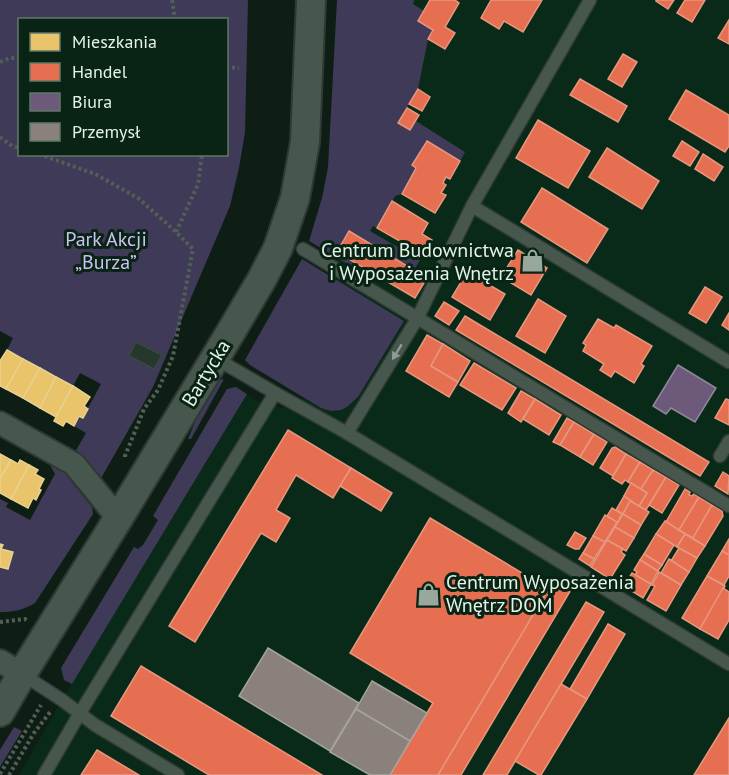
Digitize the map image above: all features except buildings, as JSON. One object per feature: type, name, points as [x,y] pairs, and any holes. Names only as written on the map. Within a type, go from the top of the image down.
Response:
[{"type":"street","name":"Bartycka","points":[[11,719],[11,668],[118,518],[262,279],[278,248],[295,198],[305,142],[311,0]]},
{"type":"street","points":[[0,423],[74,464],[118,518]]},
{"type":"lane","points":[[347,433],[417,319],[472,206],[590,0]]},
{"type":"lane","points":[[472,206],[729,362]]},
{"type":"lane","points":[[303,249],[729,506]]},
{"type":"lane","points":[[215,357],[347,433],[729,664]]},
{"type":"lane","points":[[44,775],[275,393]]},
{"type":"lane","points":[[720,456],[729,441]]},
{"type":"lane","points":[[11,668],[95,725],[178,775]]},
{"type":"path","points":[[172,0],[175,18]]},
{"type":"path","points":[[0,62],[18,58]]},
{"type":"path","points":[[228,67],[239,68]]},
{"type":"path","points":[[0,137],[18,148]]},
{"type":"path","points":[[45,156],[95,174],[138,198],[193,249],[173,356],[158,390],[144,410],[125,456],[126,466]]},
{"type":"path","points":[[176,232],[198,184],[202,156]]},
{"type":"path","points":[[0,622],[25,619]]},
{"type":"path","points":[[0,774],[49,692]]},
{"type":"path","points":[[9,775],[34,733],[11,719]]},
{"type":"shaded area","name":"Centrum Wyposażenia Wnętrz DOM","points":[[370,0],[729,0],[729,775],[19,775],[247,394],[259,402],[282,408],[297,406],[304,398],[321,408],[347,407],[358,397],[404,321],[330,277],[337,252]]},
{"type":"green space","name":"Park Akcji „Burza”","points":[[0,0],[248,0],[245,132],[230,206],[153,387],[100,480],[75,452],[86,433],[74,426],[79,416],[83,417],[101,384],[80,373],[73,386],[7,350],[13,338],[0,331]]},
{"type":"green space","points":[[337,0],[414,0],[413,4],[424,11],[418,21],[433,30],[428,39],[418,89],[398,123],[410,130],[416,121],[465,152],[460,161],[426,141],[412,165],[416,168],[402,194],[395,196],[377,228],[373,226],[370,231],[420,260],[414,270],[349,232],[337,252],[354,262],[351,266],[309,241],[322,198],[328,167]]},
{"type":"green space","points":[[302,259],[404,321],[358,397],[341,410],[331,411],[321,408],[245,360]]},
{"type":"green space","points":[[224,379],[191,439],[188,439],[207,393],[217,381]]},
{"type":"green space","points":[[236,387],[247,394],[72,684],[64,680],[61,668],[134,547],[138,549],[143,545],[158,520],[153,516],[227,389]]},
{"type":"green space","points":[[51,463],[64,472],[92,507],[93,514],[35,603],[18,610],[0,612],[0,567],[8,568],[13,552],[1,549],[0,499],[8,503],[6,507],[30,520],[55,474]]},
{"type":"green space","points":[[14,727],[22,731],[0,767],[0,750]]},
{"type":"place","name":"Centrum Budownictwa i Wyposażenia Wnętrz","points":[[532,261]]},
{"type":"place","name":"Centrum Wyposażenia Wnętrz DOM","points":[[428,594]]}]
